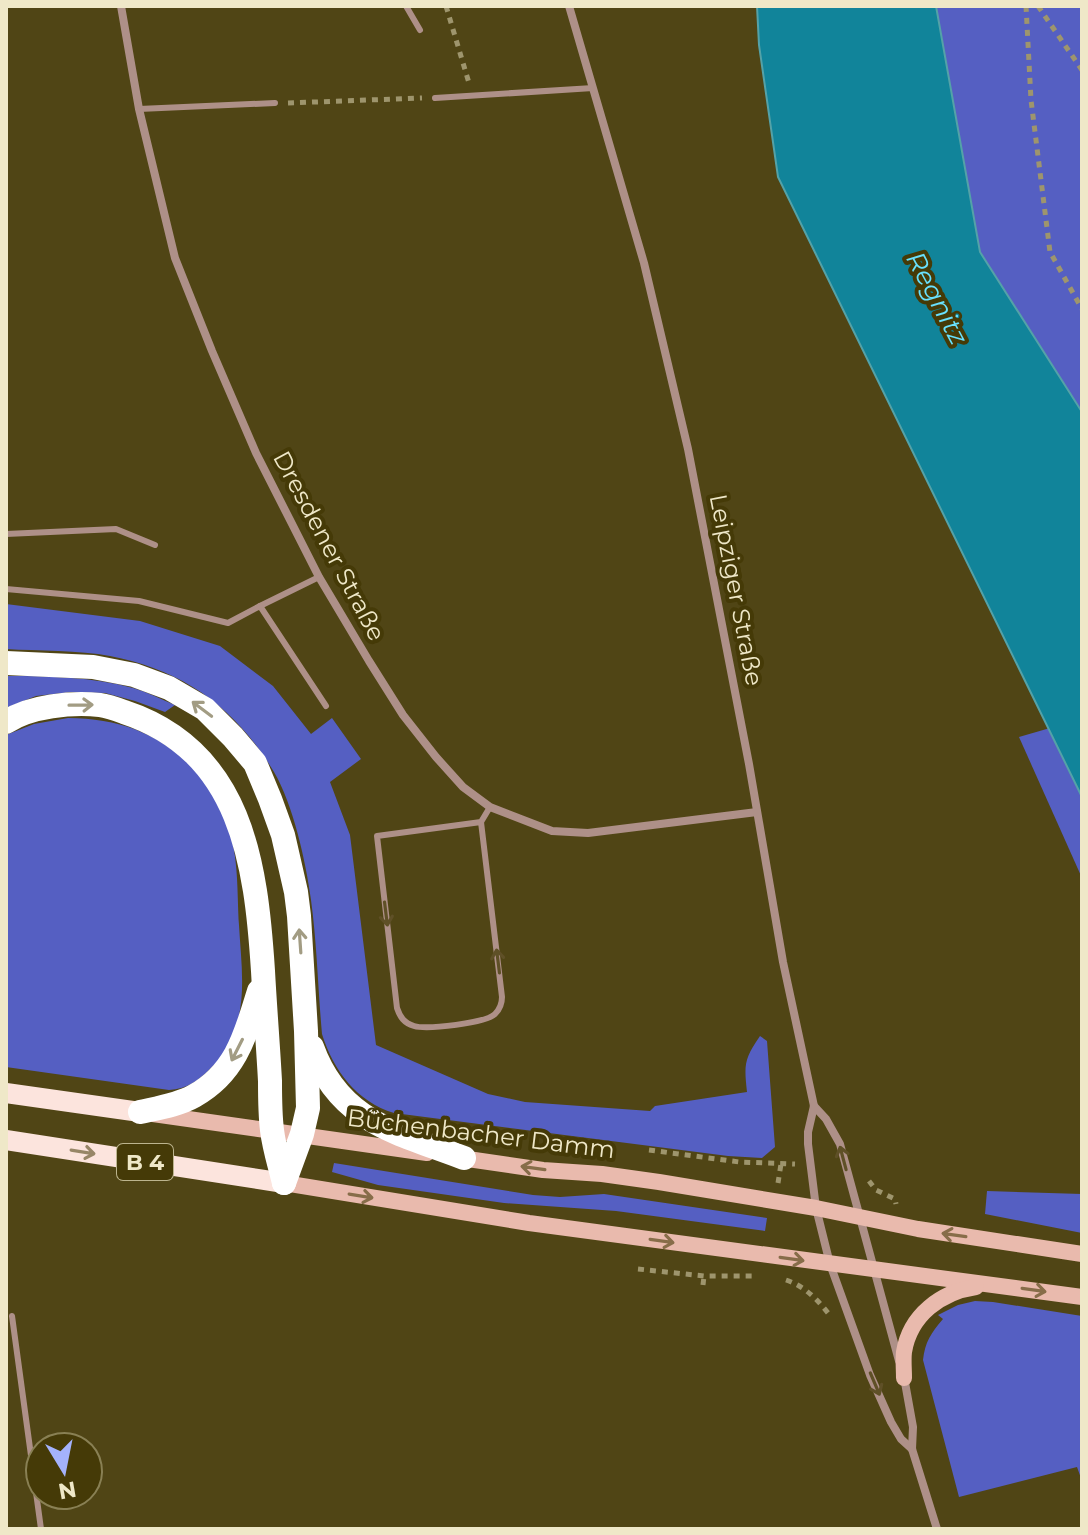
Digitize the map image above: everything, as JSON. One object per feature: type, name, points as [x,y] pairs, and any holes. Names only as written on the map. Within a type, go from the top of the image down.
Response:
[{"type":"highway","points":[[6,663],[93,667],[134,675],[169,688],[205,709],[255,763],[283,835],[296,892],[306,1031],[308,1108],[284,1183]]},
{"type":"highway","points":[[6,722],[52,706],[102,705],[148,720],[186,746],[216,779],[238,818],[258,907],[272,1130],[284,1183]]},
{"type":"highway","points":[[140,1112],[195,1096],[223,1073],[239,1050],[263,977]]},
{"type":"highway","points":[[306,1031],[326,1079],[357,1111],[377,1125],[464,1158]]},
{"type":"main road","name":"B 4","points":[[6,1093],[140,1112]]},
{"type":"main road","name":"Büchenbacher Damm","points":[[140,1112],[543,1170],[659,1182],[816,1208],[918,1229],[1082,1254]]},
{"type":"main road","name":"B 4","points":[[6,1140],[284,1183]]},
{"type":"main road","points":[[284,1183],[529,1223],[1082,1297]]},
{"type":"main road","points":[[904,1378],[907,1341],[929,1307],[954,1292],[973,1287],[1002,1286]]},
{"type":"street","name":"Dresdener Straße","points":[[121,6],[139,109],[175,258],[212,351],[256,453],[319,577],[403,715],[436,757],[463,787],[490,807],[552,831],[588,833],[757,812]]},
{"type":"street","name":"Leipziger Straße","points":[[569,6],[644,263],[688,449],[783,962],[814,1106],[808,1144],[816,1208]]},
{"type":"street","name":"Leipziger Straße","points":[[814,1106],[826,1119],[840,1144],[858,1216]]},
{"type":"street","points":[[816,1208],[830,1264],[870,1375],[891,1422],[901,1439],[912,1449]]},
{"type":"street","points":[[858,1216],[904,1378],[913,1427],[912,1449],[937,1529]]},
{"type":"lane","points":[[406,6],[420,30]]},
{"type":"lane","points":[[435,98],[593,88]]},
{"type":"lane","points":[[139,109],[275,103]]},
{"type":"lane","points":[[6,534],[116,529],[155,545]]},
{"type":"lane","points":[[6,589],[139,601],[228,623],[319,577]]},
{"type":"lane","points":[[260,606],[326,706]]},
{"type":"lane","points":[[481,822],[377,836],[397,1008],[400,1016],[414,1026],[427,1028],[484,1020],[494,1015],[501,1006],[481,822],[490,807]]},
{"type":"lane","points":[[12,1316],[41,1529]]},
{"type":"path","points":[[446,6],[473,96]]},
{"type":"path","points":[[1026,6],[1031,100],[1050,252],[1082,309]]},
{"type":"path","points":[[1038,6],[1082,70]]},
{"type":"path","points":[[275,103],[435,98]]},
{"type":"path","points":[[649,1150],[739,1162],[781,1164]]},
{"type":"path","points":[[867,1173],[876,1190],[895,1199]]},
{"type":"path","points":[[638,1269],[704,1276],[766,1276]]},
{"type":"path","points":[[703,1285],[704,1276]]},
{"type":"path","points":[[780,1278],[805,1289],[832,1317]]},
{"type":"shaded area","points":[[936,6],[1082,6],[1082,412],[980,252]]},
{"type":"shaded area","points":[[6,604],[140,621],[220,646],[273,686],[311,734],[332,718],[361,759],[330,782],[350,835],[376,1045],[488,1094],[525,1102],[650,1111],[655,1106],[747,1092],[746,1062],[760,1036],[767,1041],[775,1147],[762,1158],[728,1156],[394,1113],[369,1101],[340,1072],[322,1034],[313,917],[302,851],[281,785],[259,749],[224,710],[184,682],[161,671],[98,654],[6,649]]},
{"type":"shaded area","points":[[6,676],[102,681],[138,690],[175,705],[165,712],[105,693],[71,692],[36,696],[6,708]]},
{"type":"shaded area","points":[[68,718],[121,725],[166,746],[186,761],[202,780],[216,802],[232,839],[242,966],[241,1007],[226,1053],[192,1084],[181,1088],[169,1090],[6,1067],[6,735],[34,724]]},
{"type":"shaded area","points":[[1050,728],[1082,797],[1082,878],[1019,737]]},
{"type":"shaded area","points":[[334,1163],[533,1195],[604,1194],[767,1218],[765,1231],[616,1211],[504,1203],[378,1185],[332,1172]]},
{"type":"shaded area","points":[[987,1191],[1082,1194],[1082,1233],[985,1214]]},
{"type":"shaded area","points":[[975,1301],[1082,1316],[1082,1481],[1077,1467],[959,1497],[923,1360],[929,1338],[943,1319],[938,1315]]},
{"type":"water","name":"Regnitz","points":[[757,6],[936,6],[980,252],[1082,412],[1082,797],[778,177],[759,45]]}]
